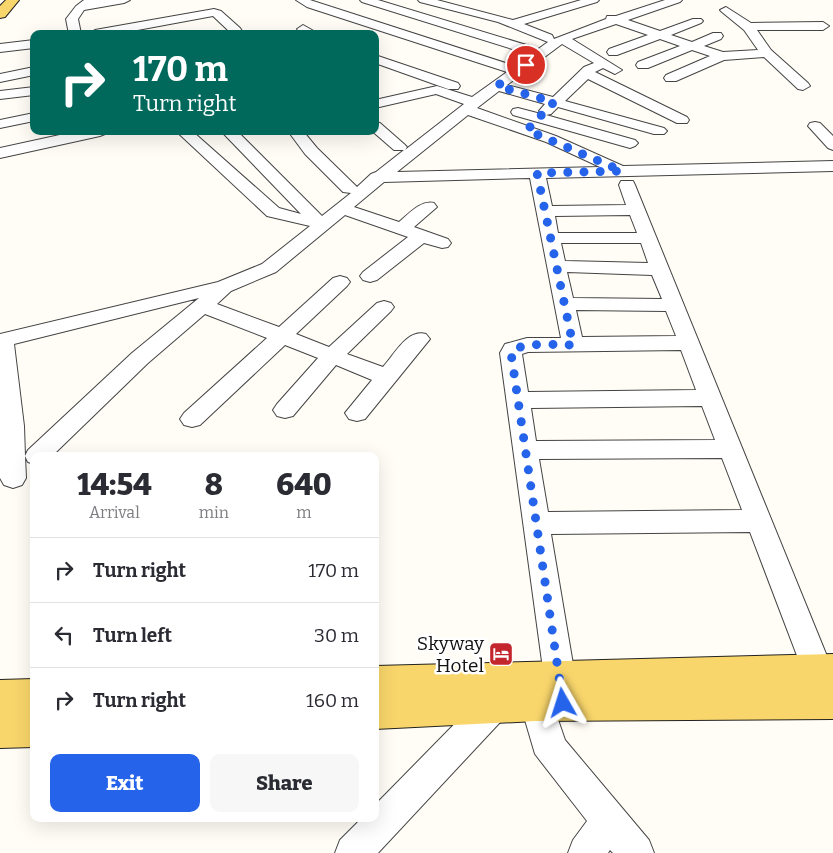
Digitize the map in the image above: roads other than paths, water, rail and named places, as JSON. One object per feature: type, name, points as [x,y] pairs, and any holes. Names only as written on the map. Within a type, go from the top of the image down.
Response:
[{"type":"main road","points":[[0,14],[12,0]]},
{"type":"main road","points":[[379,683],[553,694],[828,681]]},
{"type":"main road","points":[[379,711],[493,707],[553,694]]},
{"type":"main road","points":[[0,698],[30,697]]},
{"type":"main road","points":[[0,729],[30,728]]},
{"type":"street","points":[[74,30],[72,20],[80,8],[88,2],[124,0]]},
{"type":"street","points":[[302,0],[311,5],[398,34],[604,64],[652,92]]},
{"type":"street","points":[[426,0],[513,24],[593,0]]},
{"type":"street","points":[[41,452],[140,358],[202,305],[226,279],[253,264],[348,188],[371,177],[427,141],[471,100],[497,86],[532,52],[611,18],[660,0]]},
{"type":"street","points":[[543,4],[583,19],[611,18],[675,0]]},
{"type":"street","points":[[365,3],[426,18],[532,52]]},
{"type":"street","points":[[454,8],[472,3]]},
{"type":"street","points":[[483,15],[509,8]]},
{"type":"street","points":[[726,10],[748,28],[768,53],[803,86]]},
{"type":"street","points":[[121,30],[214,12],[235,30]]},
{"type":"street","points":[[778,14],[788,26]]},
{"type":"street","points":[[113,17],[116,30]]},
{"type":"street","points":[[176,18],[186,29]]},
{"type":"street","points":[[384,41],[426,18]]},
{"type":"street","points":[[611,18],[690,47],[722,56],[768,53]]},
{"type":"street","points":[[7,484],[1,335],[269,268],[342,208],[400,148],[471,100],[532,52],[583,19]]},
{"type":"street","points":[[613,52],[697,21]]},
{"type":"street","points":[[513,24],[532,52]]},
{"type":"street","points":[[748,28],[788,26],[824,32],[758,40]]},
{"type":"street","points":[[644,65],[717,36]]},
{"type":"street","points":[[0,48],[30,44]]},
{"type":"street","points":[[671,78],[722,56]]},
{"type":"street","points":[[379,61],[471,100],[625,178],[758,521],[828,681]]},
{"type":"street","points":[[527,130],[589,70],[604,64]]},
{"type":"street","points":[[0,78],[30,72]]},
{"type":"street","points":[[586,73],[682,120]]},
{"type":"street","points":[[497,86],[659,131]]},
{"type":"street","points":[[584,110],[611,86]]},
{"type":"street","points":[[379,103],[437,90],[630,143]]},
{"type":"street","points":[[0,95],[30,91]]},
{"type":"street","points":[[0,124],[30,118]]},
{"type":"street","points":[[815,126],[833,145]]},
{"type":"street","points":[[379,130],[400,148]]},
{"type":"street","points":[[0,153],[82,135]]},
{"type":"street","points":[[187,135],[273,212],[310,218]]},
{"type":"street","points":[[232,135],[310,218]]},
{"type":"street","points":[[298,135],[311,152],[348,188]]},
{"type":"street","points":[[371,177],[537,173],[625,178],[833,166]]},
{"type":"street","points":[[537,173],[573,345]]},
{"type":"street","points":[[401,229],[428,207]]},
{"type":"street","points":[[342,208],[442,244]]},
{"type":"street","points":[[544,211],[636,210]]},
{"type":"street","points":[[370,276],[422,236]]},
{"type":"street","points":[[550,238],[648,238]]},
{"type":"street","points":[[556,266],[659,269]]},
{"type":"street","points":[[192,419],[340,282]]},
{"type":"street","points":[[564,304],[674,305]]},
{"type":"street","points":[[202,305],[387,377]]},
{"type":"street","points":[[285,410],[332,356],[384,307]]},
{"type":"street","points":[[358,413],[419,339]]},
{"type":"street","points":[[636,853],[553,752],[547,742],[553,694],[537,523],[511,353],[513,349],[526,345],[689,343]]},
{"type":"street","points":[[518,400],[710,398]]},
{"type":"street","points":[[526,450],[730,448]]},
{"type":"street","points":[[7,484],[30,463]]},
{"type":"street","points":[[537,523],[758,521]]},
{"type":"street","points":[[354,853],[493,707]]},
{"type":"street","points":[[586,853],[610,822]]},
{"type":"place","name":"Skyway Hotel","points":[[501,654]]}]
